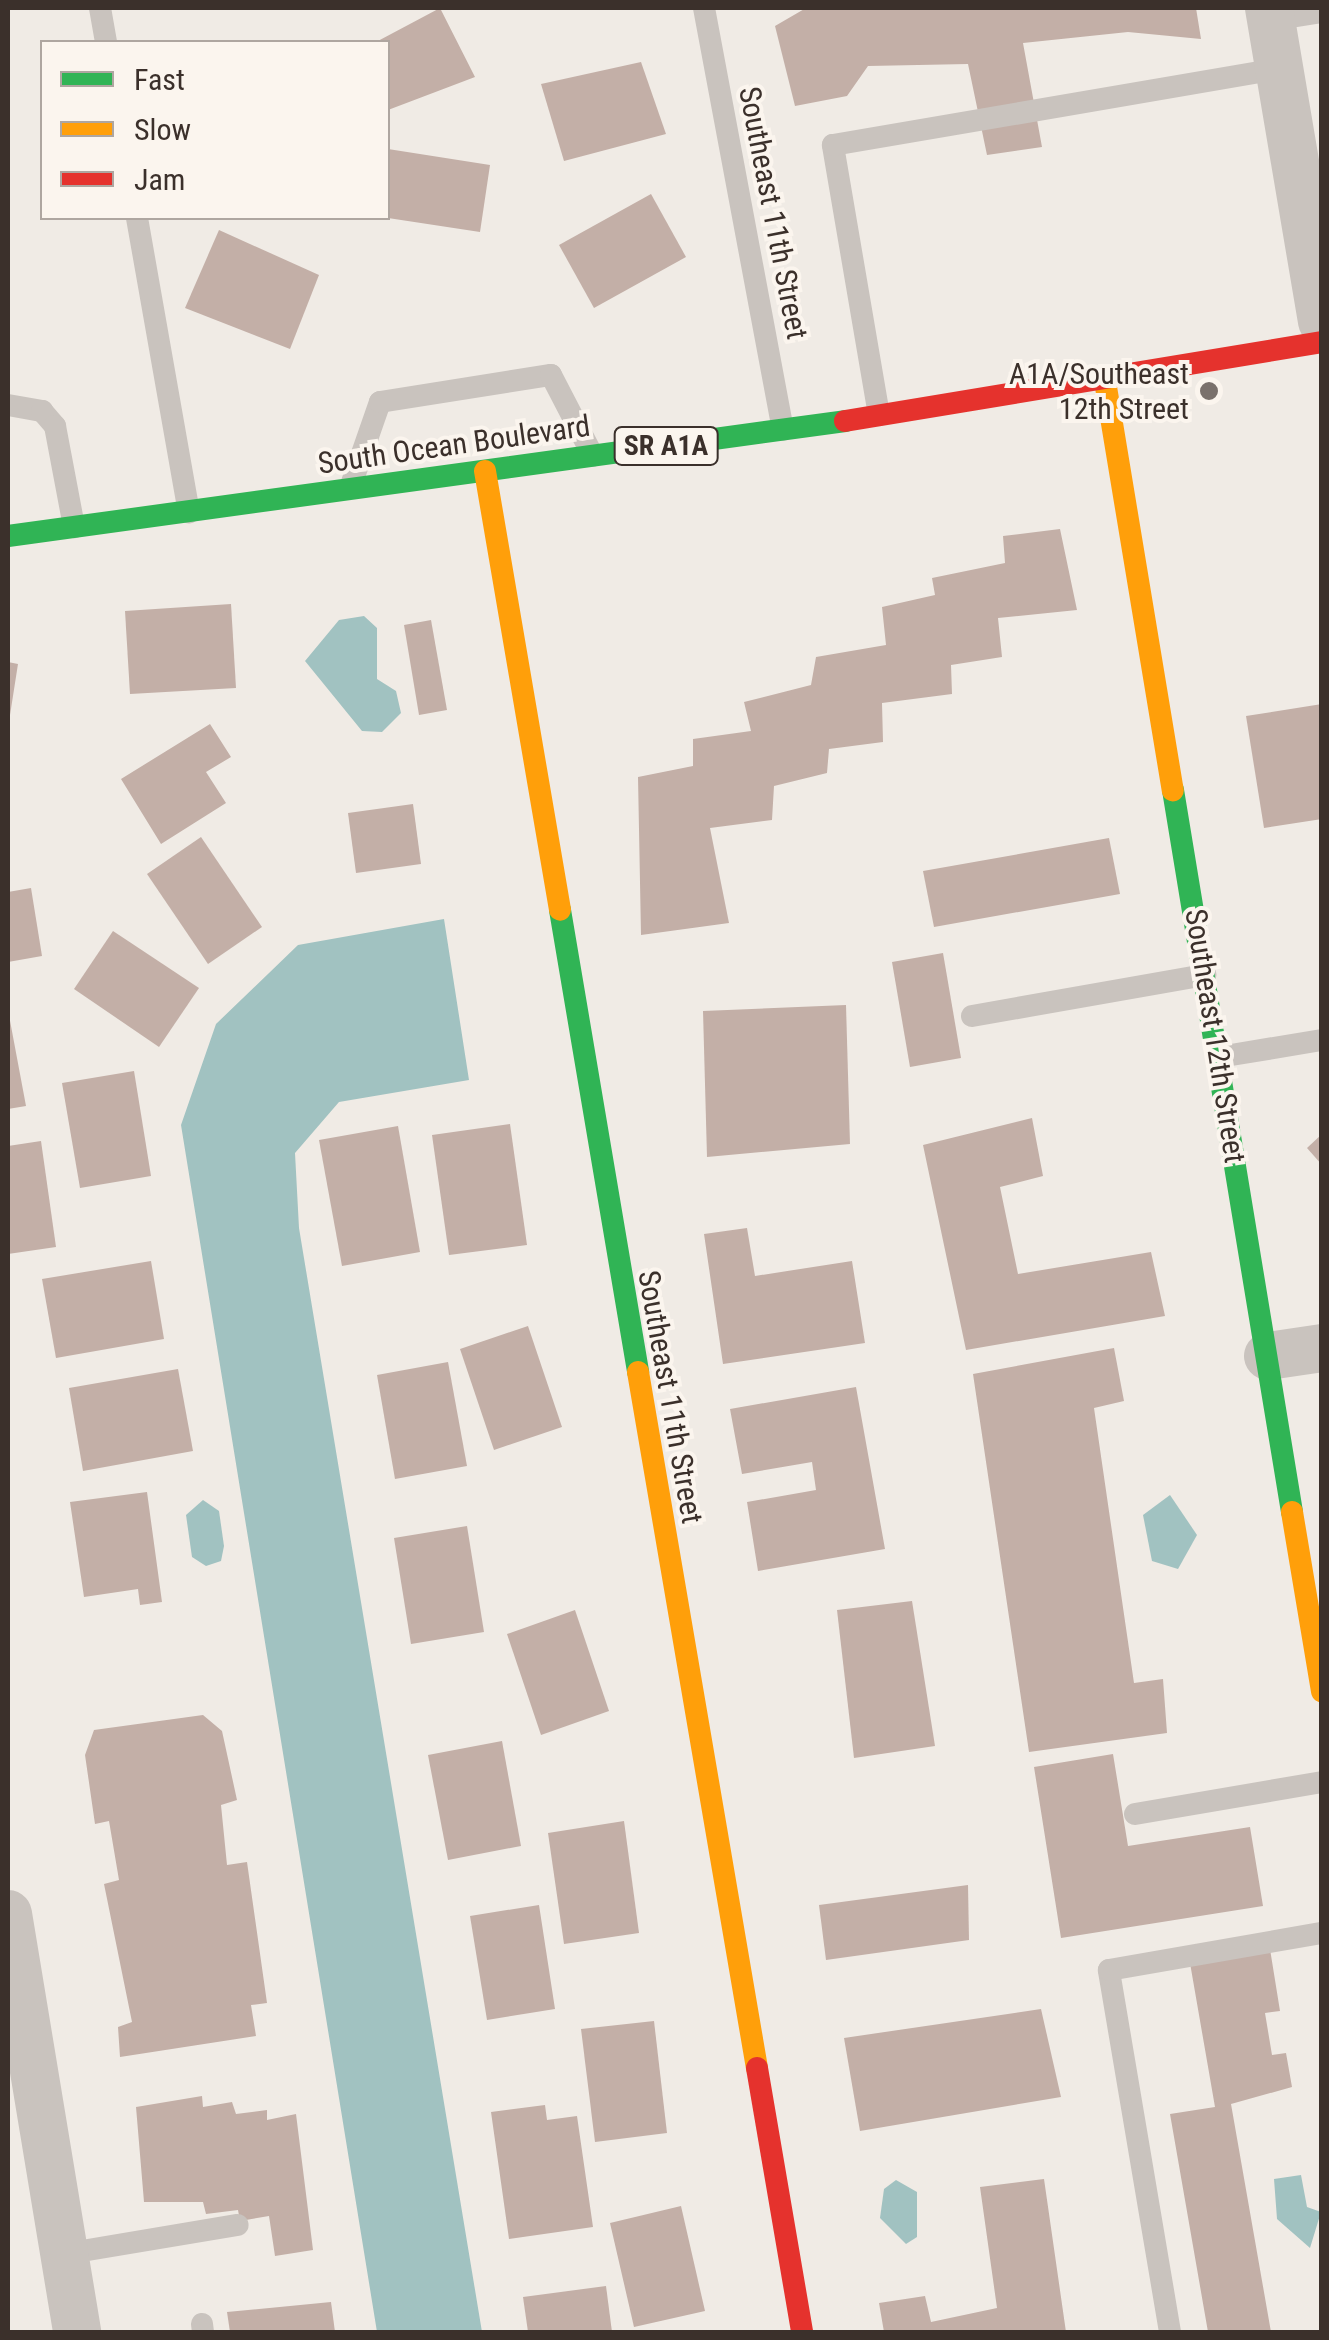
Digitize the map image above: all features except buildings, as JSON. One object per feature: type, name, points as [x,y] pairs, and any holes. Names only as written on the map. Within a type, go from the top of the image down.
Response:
[{"type":"street","points":[[1271,14],[1313,215],[1322,322]]},
{"type":"street","name":"South Ocean Boulevard","points":[[8,536],[879,416],[1322,342]]},
{"type":"street","name":"Southeast 12th Street","points":[[1105,380],[1322,1692]]},
{"type":"street","name":"Southeast 11th Street","points":[[485,470],[802,2332]]},
{"type":"street","points":[[1268,1356],[1322,1348]]},
{"type":"street","points":[[8,1914],[77,2332]]},
{"type":"lane","points":[[100,8],[106,40]]},
{"type":"lane","name":"Southeast 11th Street","points":[[704,8],[783,430]]},
{"type":"lane","points":[[1271,14],[1322,12]]},
{"type":"lane","points":[[879,416],[833,145],[1280,70]]},
{"type":"lane","points":[[137,220],[189,512]]},
{"type":"lane","points":[[349,490],[380,402],[552,374],[593,456]]},
{"type":"lane","points":[[8,405],[42,412],[55,426],[74,527]]},
{"type":"lane","points":[[972,1016],[1205,975]]},
{"type":"lane","points":[[1218,1056],[1322,1040]]},
{"type":"lane","points":[[1135,1814],[1322,1782]]},
{"type":"lane","points":[[1170,2332],[1109,1970],[1322,1933]]},
{"type":"lane","points":[[64,2254],[238,2225]]},
{"type":"water","points":[[364,616],[377,628],[377,679],[396,691],[401,713],[382,732],[362,731],[305,661],[339,620]]},
{"type":"water","points":[[444,919],[469,1080],[339,1102],[295,1153],[299,1228],[482,2332],[377,2332],[181,1125],[216,1024],[298,945]]},
{"type":"water","points":[[1170,1495],[1197,1535],[1178,1569],[1152,1561],[1143,1515]]},
{"type":"water","points":[[203,1500],[219,1511],[224,1546],[221,1561],[206,1566],[192,1557],[186,1515]]},
{"type":"water","points":[[1301,2175],[1307,2207],[1321,2212],[1310,2248],[1277,2219],[1274,2179]]},
{"type":"water","points":[[896,2180],[917,2192],[917,2237],[906,2244],[880,2218],[884,2189]]},
{"type":"traffic: fast","points":[[8,536],[845,421]]},
{"type":"traffic: fast","points":[[1173,790],[1292,1512]]},
{"type":"traffic: fast","points":[[560,910],[638,1372]]},
{"type":"traffic: slow","points":[[1105,381],[1173,790]]},
{"type":"traffic: slow","points":[[485,471],[560,910]]},
{"type":"traffic: slow","points":[[638,1372],[757,2068]]},
{"type":"traffic: slow","points":[[1292,1512],[1322,1692]]},
{"type":"traffic: jam","points":[[845,421],[1322,342]]},
{"type":"traffic: jam","points":[[757,2068],[802,2332]]},
{"type":"place","name":"A1A/Southeast 12th Street","points":[[1209,391]]}]
